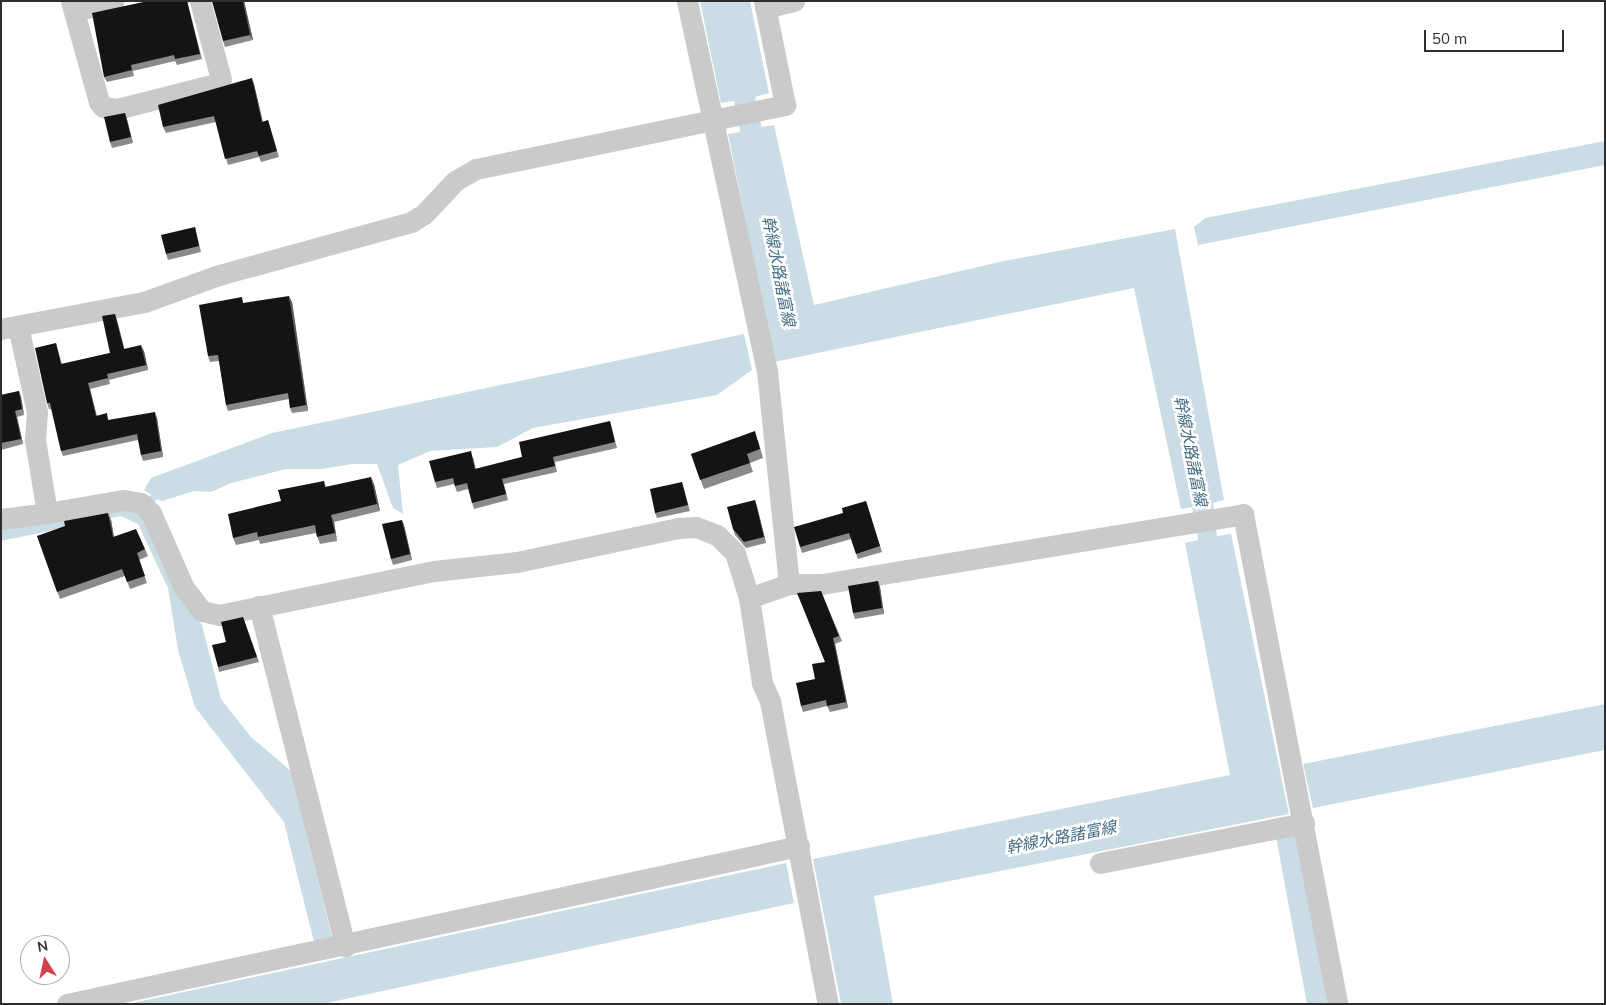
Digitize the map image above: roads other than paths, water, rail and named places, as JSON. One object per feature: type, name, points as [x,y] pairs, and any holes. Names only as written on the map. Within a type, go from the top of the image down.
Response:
[{"type":"street","points":[[114,1],[73,6],[99,102],[103,107],[117,109],[219,83],[221,78],[200,1]]},
{"type":"street","points":[[687,1],[766,371],[789,584]]},
{"type":"street","points":[[47,513],[35,440],[37,412],[9,328],[144,302],[219,275],[410,222],[424,214],[455,181],[476,169],[785,105],[765,4],[794,1]]},
{"type":"street","points":[[1,519],[123,500],[146,508],[184,588],[202,611],[219,615],[434,571],[517,562],[687,528],[717,535],[735,553],[749,598],[762,683],[770,701],[828,1004]]},
{"type":"street","points":[[749,598],[789,584],[822,584],[1243,514],[1304,823],[1337,1004]]},
{"type":"street","points":[[260,606],[345,946]]},
{"type":"street","points":[[1100,863],[1304,823]]},
{"type":"street","points":[[67,1004],[345,946],[799,846]]},
{"type":"water","name":"幹線水路諸富線","points":[[700,1],[750,1],[769,93],[755,97],[760,121],[762,127],[774,125],[814,305],[1004,261],[1175,229],[1224,500],[1213,503],[1217,536],[1231,534],[1289,814],[874,896],[893,1004],[841,1004],[813,859],[1230,775],[1185,543],[1198,540],[1197,531],[1192,507],[1181,509],[1134,288],[774,362],[728,134],[740,132],[739,125],[734,101],[721,103]]},
{"type":"water","points":[[1605,141],[1605,165],[1198,245],[1194,227],[1205,218]]},
{"type":"water","points":[[744,334],[752,370],[717,395],[533,428],[497,447],[430,451],[398,465],[403,514],[393,508],[377,464],[352,464],[322,469],[286,469],[231,483],[211,492],[194,491],[162,501],[157,499],[144,516],[176,585],[202,625],[221,699],[251,737],[291,771],[332,938],[314,942],[284,822],[195,707],[178,650],[168,588],[138,524],[121,516],[1,541],[1,525],[129,507],[140,512],[151,495],[144,490],[151,478],[272,433]]},
{"type":"water","points":[[1605,704],[1605,750],[1313,808],[1303,764]]},
{"type":"water","points":[[1295,833],[1327,1004],[1307,1004],[1276,837]]},
{"type":"water","points":[[786,863],[794,903],[322,1004],[128,1004]]}]
